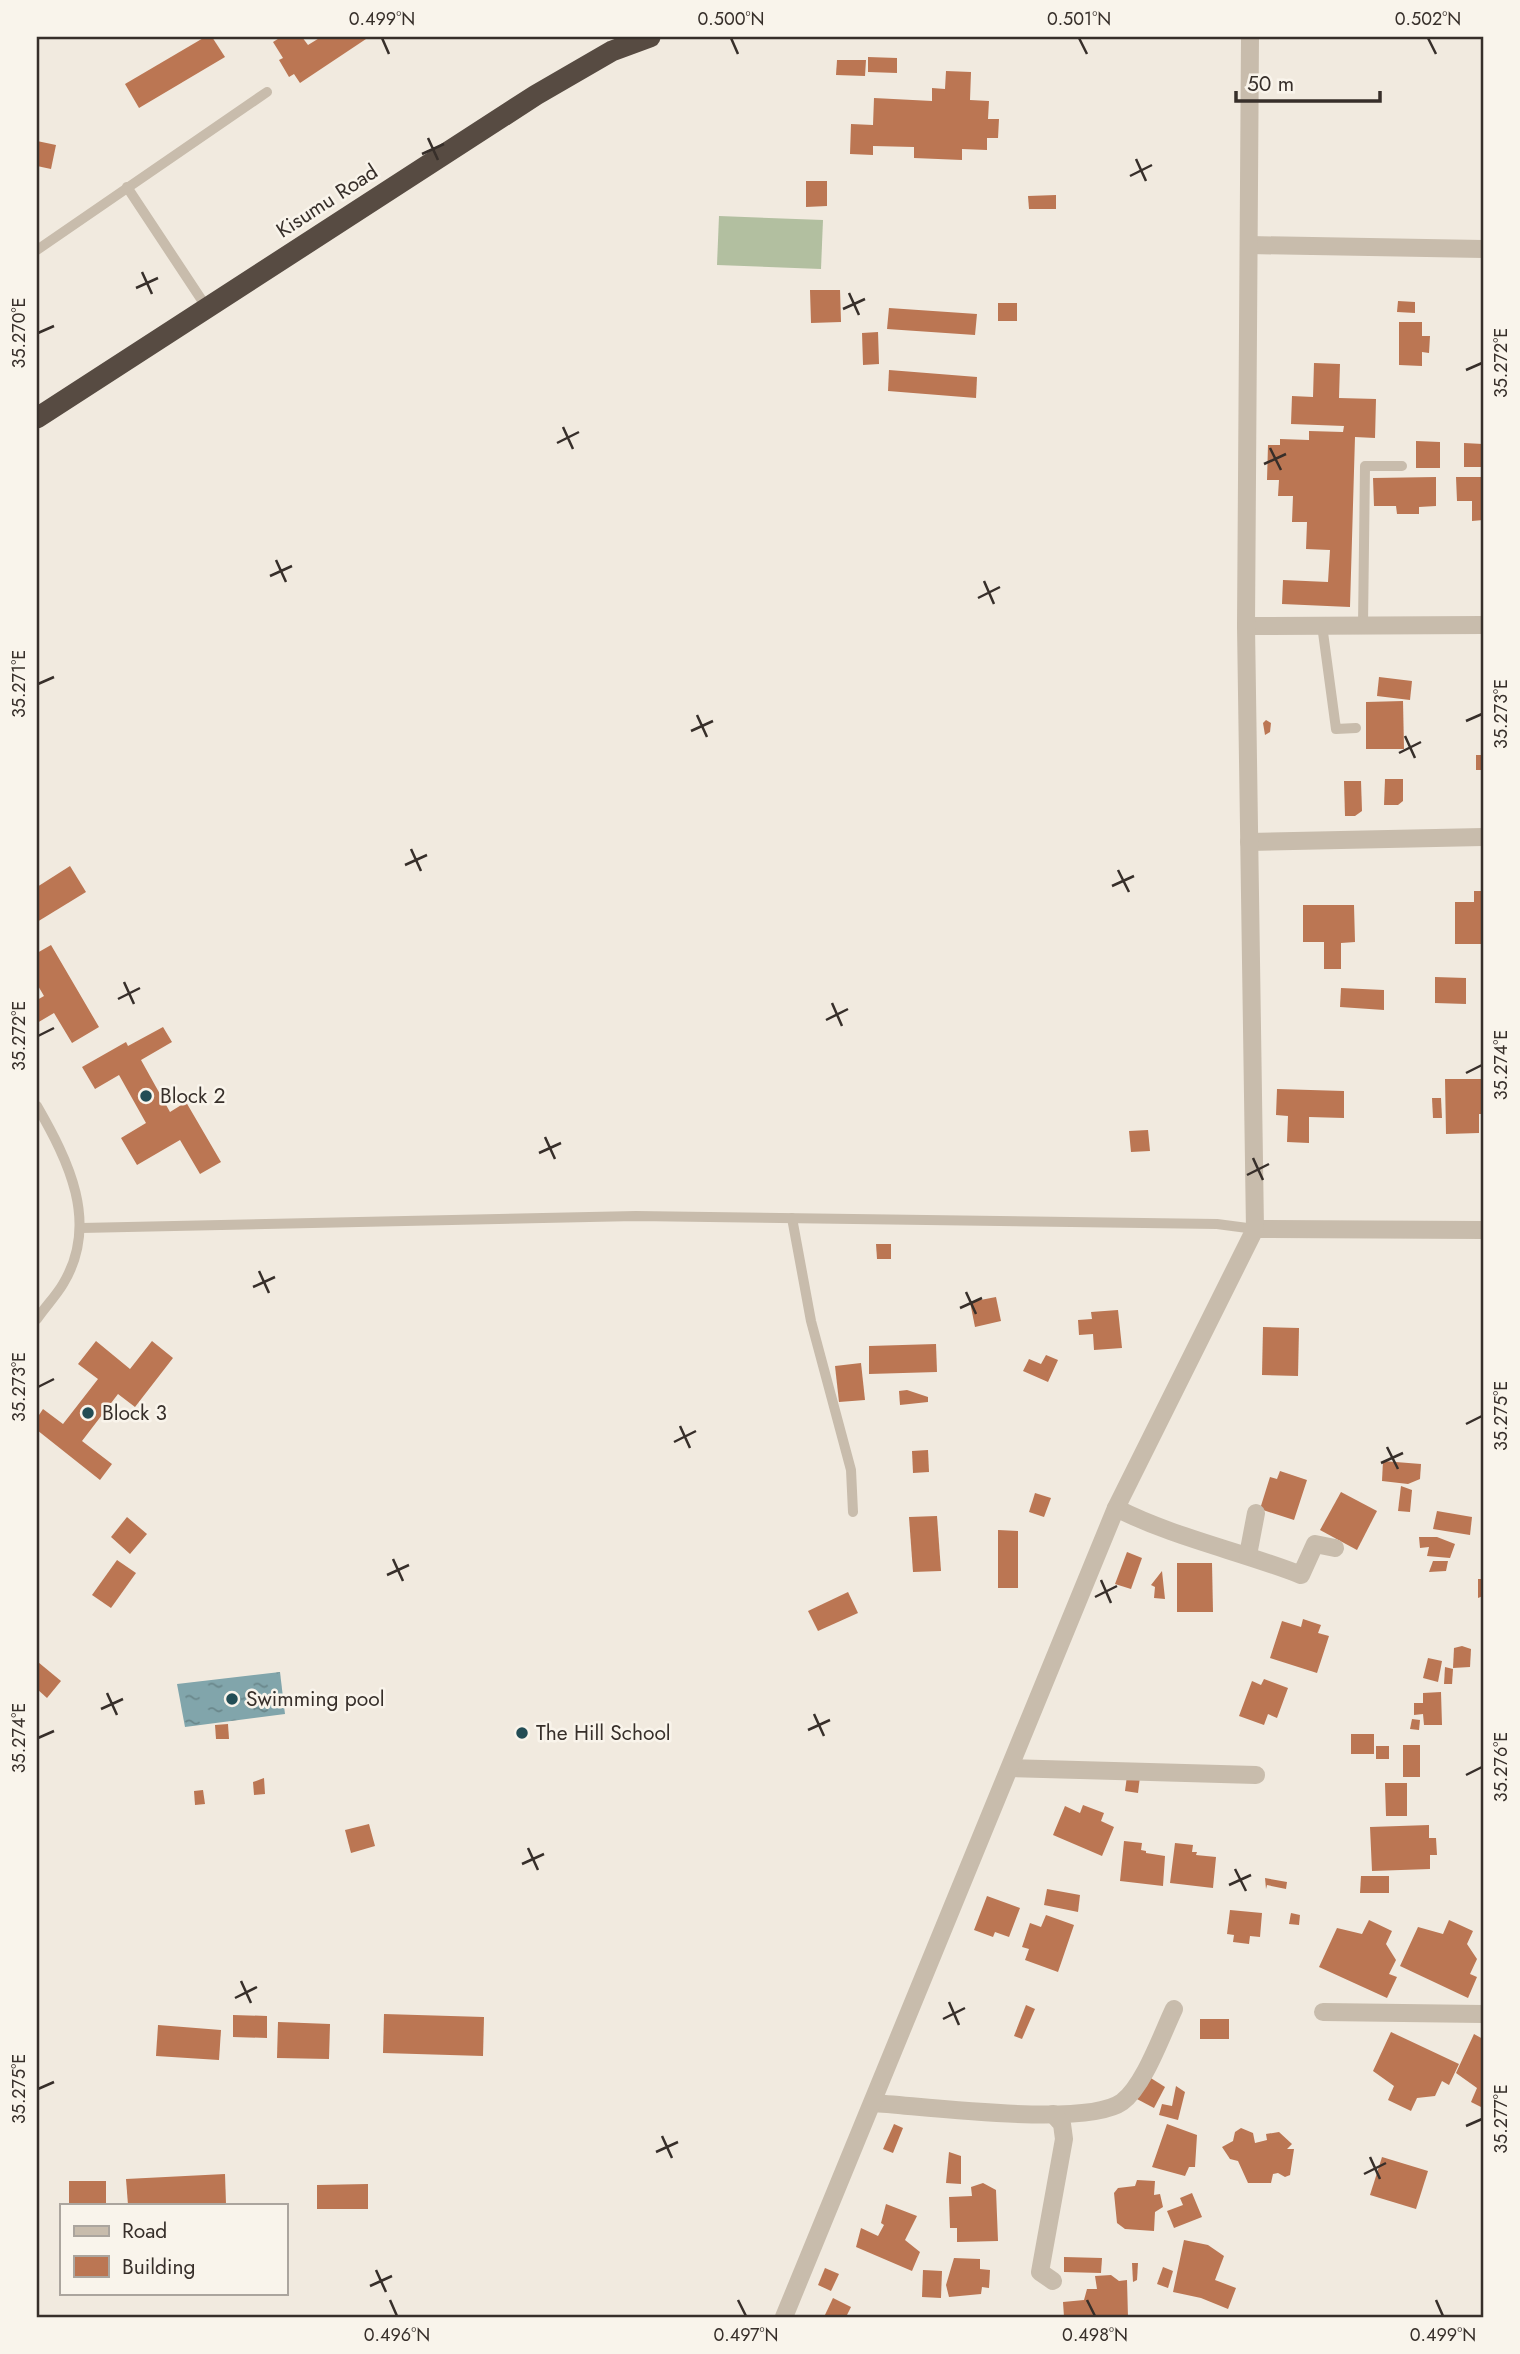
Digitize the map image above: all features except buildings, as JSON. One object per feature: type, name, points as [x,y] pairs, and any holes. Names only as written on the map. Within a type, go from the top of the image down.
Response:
[{"type":"highway","name":"Kisumu Road","points":[[37,418],[536,95],[612,51],[650,37]]},
{"type":"street","points":[[784,2317],[1116,1508],[1255,1229],[1246,626],[1250,37]]},
{"type":"street","points":[[1250,245],[1483,249]]},
{"type":"street","points":[[1246,626],[1483,625]]},
{"type":"street","points":[[1249,842],[1483,837]]},
{"type":"street","points":[[1255,1229],[1483,1230]]},
{"type":"street","points":[[1116,1508],[1172,1533],[1248,1555],[1301,1575],[1315,1544],[1335,1548]]},
{"type":"street","points":[[1248,1555],[1256,1513]]},
{"type":"street","points":[[1010,1768],[1256,1775]]},
{"type":"street","points":[[873,2103],[1053,2114],[1099,2112],[1123,2102],[1141,2078],[1174,2009]]},
{"type":"street","points":[[1323,2012],[1483,2014]]},
{"type":"street","points":[[1053,2114],[1062,2124],[1064,2139],[1040,2272],[1053,2281]]},
{"type":"lane","points":[[37,250],[267,92]]},
{"type":"lane","points":[[127,187],[207,308]]},
{"type":"lane","points":[[1363,625],[1365,466],[1402,466]]},
{"type":"lane","points":[[1322,625],[1336,729],[1356,728]]},
{"type":"lane","points":[[37,1106],[61,1148],[78,1195],[81,1228],[74,1259],[64,1283],[37,1319]]},
{"type":"lane","points":[[81,1228],[622,1216],[1217,1224],[1255,1229]]},
{"type":"lane","points":[[792,1218],[811,1321],[851,1470],[853,1512]]},
{"type":"green space","points":[[719,216],[823,220],[821,269],[717,265]]},
{"type":"water","name":"Swimming pool","points":[[280,1672],[285,1714],[185,1727],[177,1684]]},
{"type":"place","name":"Block 2","points":[[146,1096]]},
{"type":"place","name":"Block 3","points":[[88,1413]]},
{"type":"place","name":"Swimming pool","points":[[232,1699]]},
{"type":"place","name":"The Hill School","points":[[522,1733]]}]
